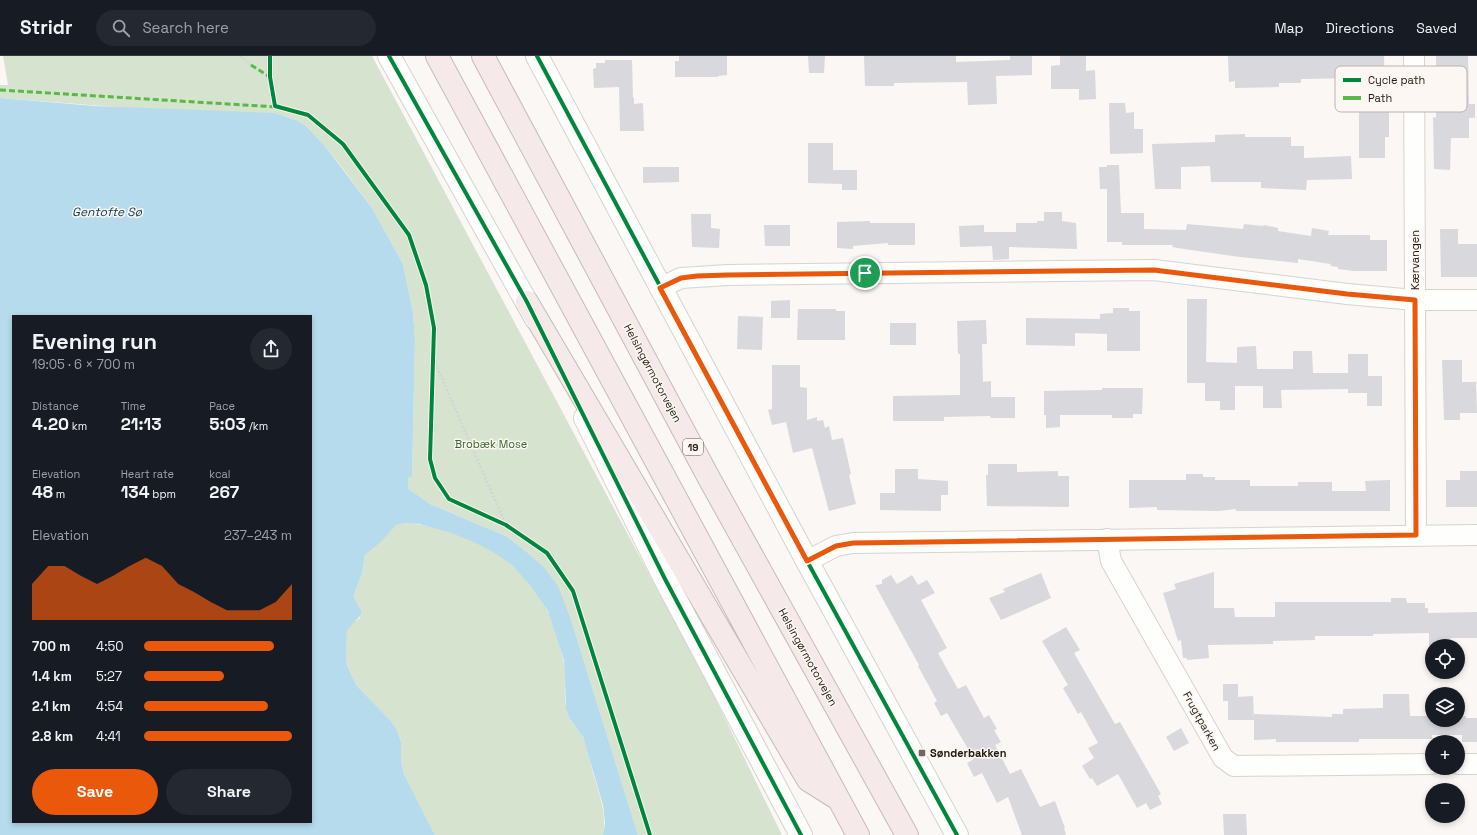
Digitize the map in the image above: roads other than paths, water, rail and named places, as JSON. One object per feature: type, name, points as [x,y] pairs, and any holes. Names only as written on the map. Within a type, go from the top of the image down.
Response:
[{"type":"highway","points":[[437,56],[858,835]]},
{"type":"highway","name":"Helsingørmotorvejen","points":[[483,56],[710,480],[907,835]]},
{"type":"highway","points":[[527,302],[808,780],[837,798]]},
{"type":"street","points":[[389,56],[527,302],[665,579],[801,835]]},
{"type":"street","name":"Kærvangen","points":[[1414,56],[1414,66]]},
{"type":"street","points":[[540,57],[660,288],[957,835]]},
{"type":"street","name":"Kærvangen","points":[[1414,112],[1416,535]]},
{"type":"street","points":[[660,288],[681,278],[697,276],[1154,270],[1347,294],[1415,300],[1477,300]]},
{"type":"street","points":[[807,561],[836,546],[853,543],[1477,535]]},
{"type":"street","name":"Frugtparken","points":[[1107,539],[1111,561],[1223,758],[1234,766],[1425,764]]},
{"type":"street","points":[[1465,764],[1477,764]]},
{"type":"water","name":"Gentofte Sø","points":[[0,98],[95,106],[274,113],[298,121],[306,126],[325,146],[372,208],[403,264],[413,312],[415,340],[412,476],[408,478],[408,489],[430,504],[506,536],[542,565],[558,586],[572,623],[638,835],[603,835],[605,823],[603,805],[583,737],[569,718],[566,709],[564,660],[548,611],[530,585],[511,564],[474,542],[449,532],[419,524],[406,523],[396,525],[380,543],[365,555],[362,573],[354,595],[361,610],[361,615],[347,630],[346,663],[356,685],[390,720],[397,730],[401,742],[401,761],[404,774],[435,835],[0,835]]},
{"type":"place","name":"Sønderbakken","points":[[922,753]]},
{"type":"park label","name":"Brobæk Mose","points":[[491,444]]}]
